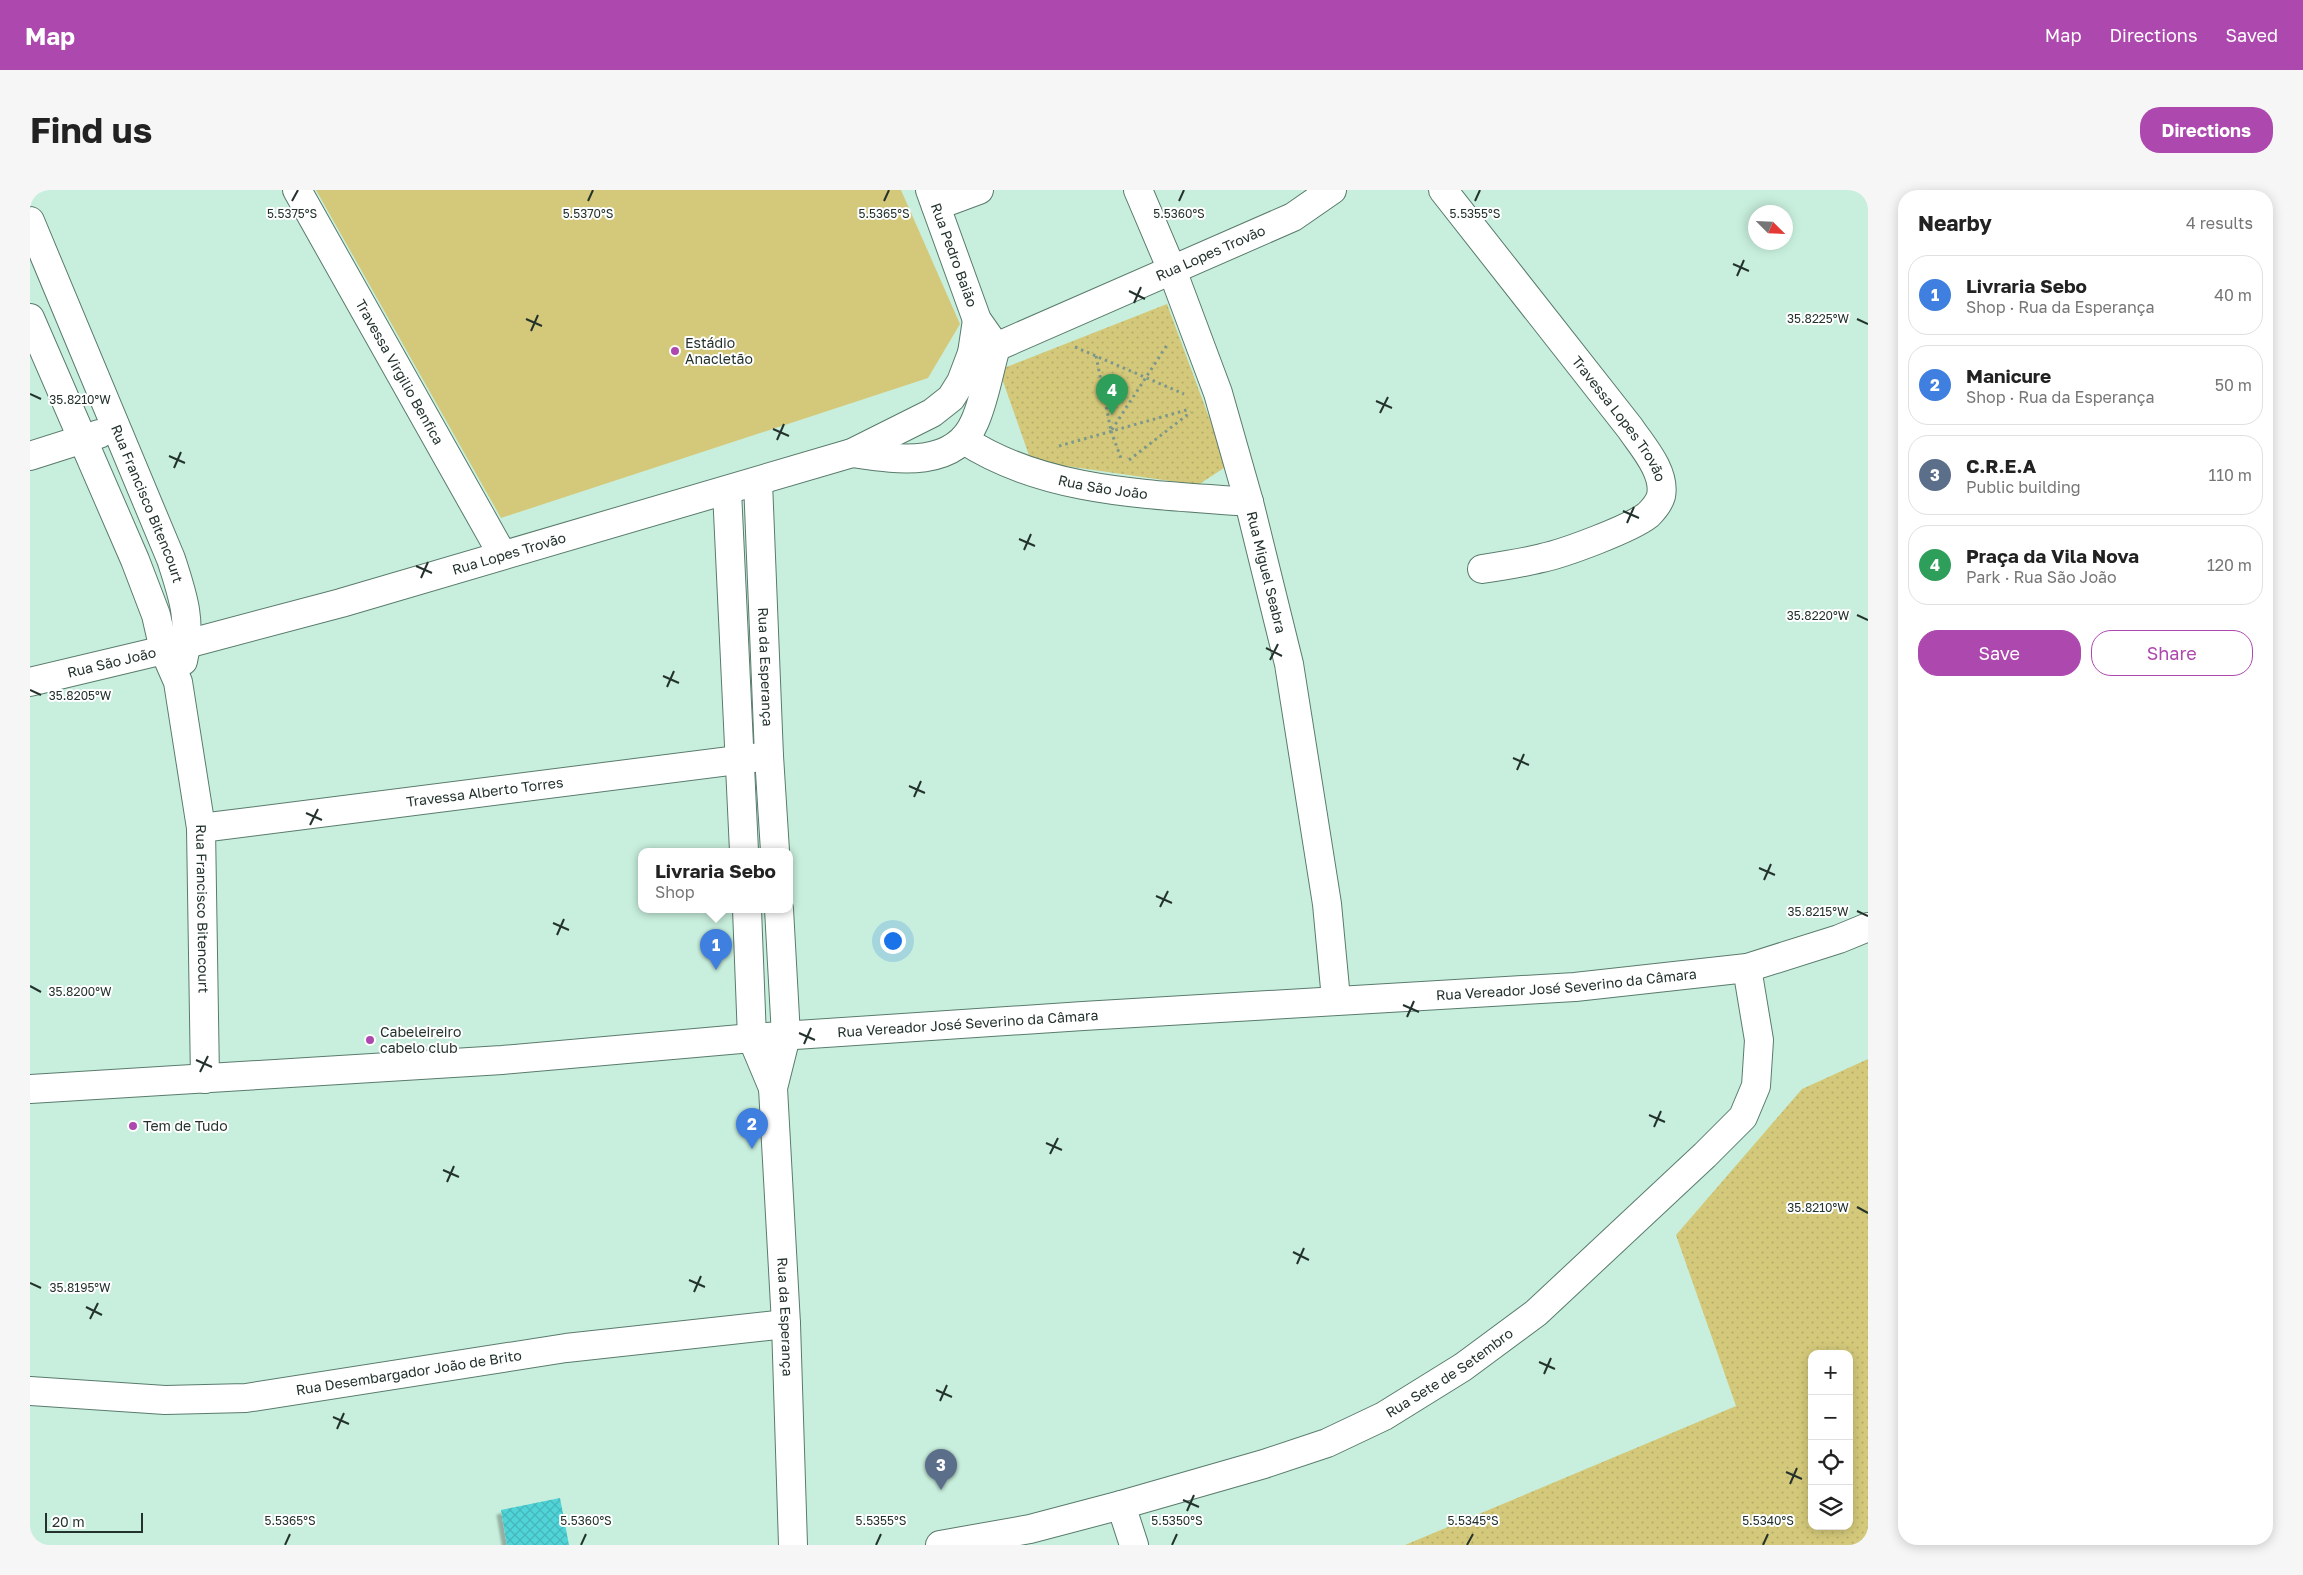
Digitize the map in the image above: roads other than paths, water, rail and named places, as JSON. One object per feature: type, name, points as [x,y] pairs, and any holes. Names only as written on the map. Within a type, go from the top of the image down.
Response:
[{"type":"street","name":"Travessa Virgilio Benfica","points":[[297,190],[502,554]]},
{"type":"street","points":[[933,198],[979,190]]},
{"type":"street","name":"Rua Miguel Seabra","points":[[1138,190],[1172,270],[1218,392],[1249,502],[1289,664],[1327,904],[1336,1000]]},
{"type":"street","name":"Rua Lopes Trovão","points":[[175,647],[341,603],[502,554],[727,491],[852,453],[932,413],[951,398],[984,350],[1293,217],[1332,190]]},
{"type":"street","name":"Travessa Lopes Trovão","points":[[1443,190],[1630,428],[1654,464],[1661,486],[1661,497],[1657,505],[1648,515],[1630,525],[1543,558],[1482,569]]},
{"type":"street","name":"Rua Pedro Baião","points":[[933,198],[978,320],[984,350]]},
{"type":"street","name":"Rua Francisco Bitencourt","points":[[30,221],[144,494],[186,604],[175,647],[178,682],[201,828],[205,1079]]},
{"type":"street","name":"Rua Francisco Bitencourt","points":[[30,318],[84,439],[156,615],[175,647]]},
{"type":"street","points":[[852,453],[886,458],[928,458],[945,452],[964,440],[975,422],[984,350]]},
{"type":"street","points":[[30,456],[115,428]]},
{"type":"street","name":"Rua São João","points":[[964,440],[978,449],[1016,466],[1113,491],[1249,502]]},
{"type":"street","name":"Rua da Esperança","points":[[758,482],[769,756],[775,848]]},
{"type":"street","points":[[727,491],[738,759],[744,848]]},
{"type":"street","name":"Rua São João","points":[[30,682],[175,647]]},
{"type":"street","name":"Travessa Alberto Torres","points":[[201,828],[769,756]]},
{"type":"street","name":"Rua da Esperança","points":[[747,913],[752,1038],[773,1088]]},
{"type":"street","name":"Rua da Esperança","points":[[779,913],[786,1036],[773,1088],[786,1324],[793,1545]]},
{"type":"street","name":"Rua Vereador José Severino da Câmara","points":[[30,1089],[502,1060],[752,1038],[1336,1000],[1575,987],[1747,968],[1839,939],[1868,927]]},
{"type":"street","name":"Rua Sete de Setembro","points":[[940,1545],[1030,1529],[1264,1464],[1327,1443],[1384,1416],[1463,1367],[1536,1313],[1705,1155],[1742,1117],[1756,1086],[1759,1040],[1747,968]]},
{"type":"street","name":"Rua Desembargador João de Brito","points":[[30,1391],[165,1400],[246,1398],[566,1348],[786,1324]]},
{"type":"street","points":[[1121,1505],[1134,1545]]},
{"type":"place","name":"Estádio Anacletão","points":[[675,351]]},
{"type":"place","name":"Praça da Vila Nova","points":[[1112,415]]},
{"type":"place","name":"Livraria Sebo","points":[[716,970]]},
{"type":"place","name":"Cabeleireiro cabelo club","points":[[370,1040]]},
{"type":"place","name":"Tem de Tudo","points":[[133,1126]]},
{"type":"place","name":"Manicure","points":[[752,1149]]},
{"type":"place","name":"C.R.E.A","points":[[941,1490]]}]
